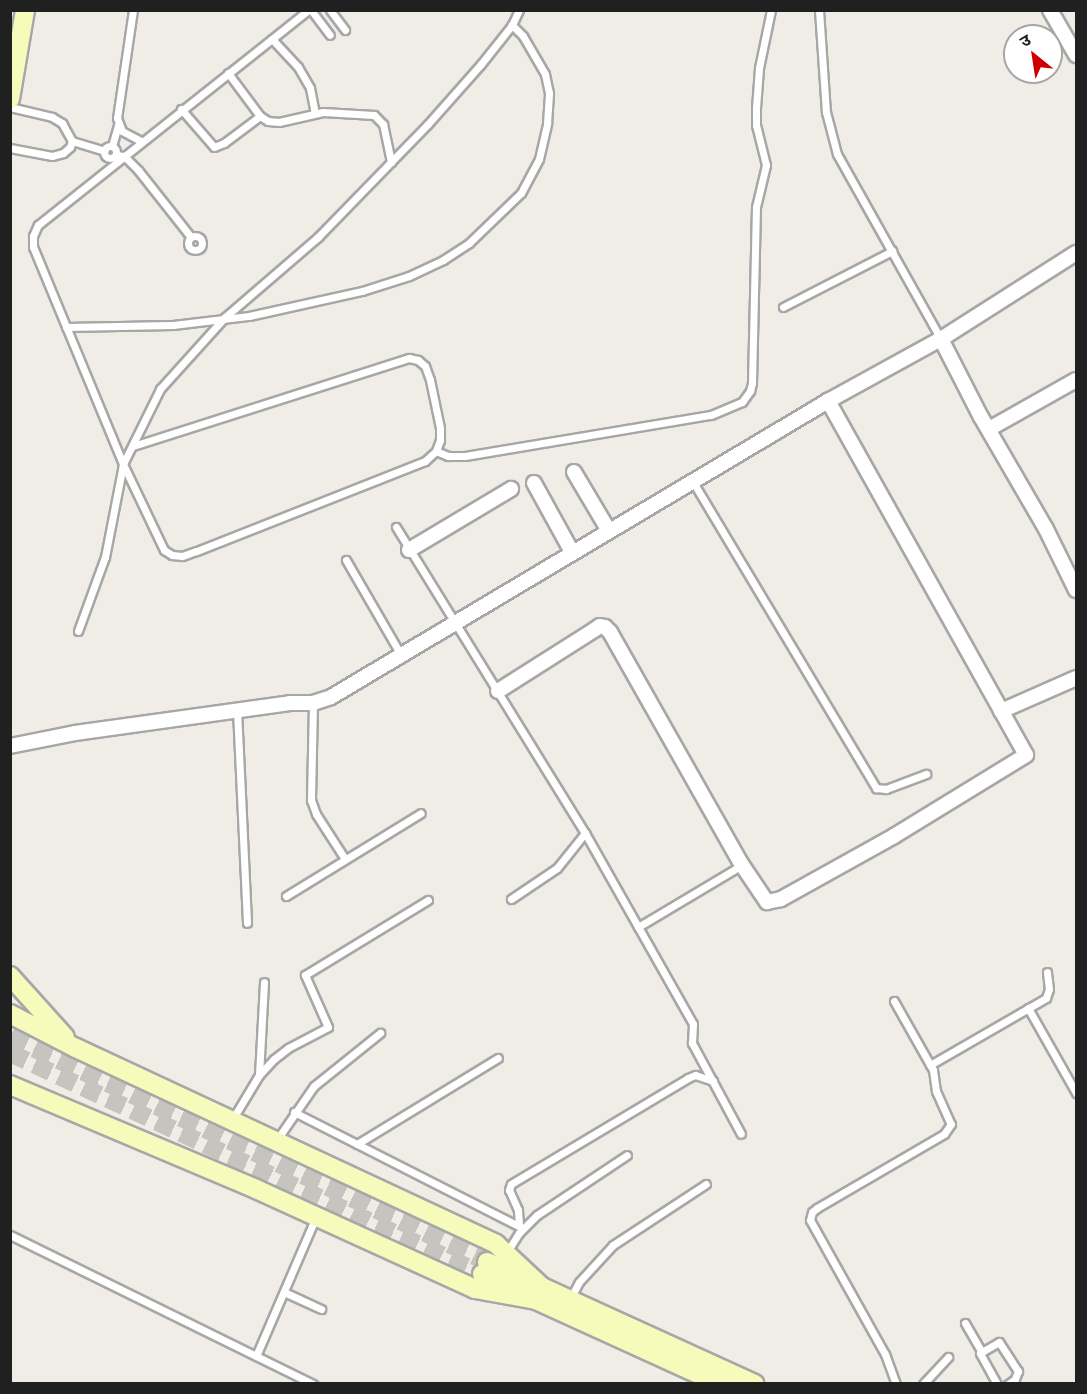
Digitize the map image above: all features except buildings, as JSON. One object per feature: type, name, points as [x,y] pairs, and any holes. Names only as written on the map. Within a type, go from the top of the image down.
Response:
[{"type":"main road","points":[[10,99],[25,10]]},
{"type":"main road","points":[[10,976],[76,1048]]},
{"type":"main road","points":[[10,1014],[76,1048],[496,1244],[507,1252],[539,1293]]},
{"type":"main road","points":[[14,1088],[316,1217],[475,1289],[539,1293],[570,1299],[755,1383]]},
{"type":"main road","points":[[484,1268],[720,1383]]},
{"type":"street","points":[[1050,10],[1077,55]]},
{"type":"street","points":[[10,746],[75,733],[237,710],[313,703],[331,697],[400,653],[828,401],[940,339],[1077,253]]},
{"type":"street","points":[[940,339],[1046,529],[1077,590]]},
{"type":"street","points":[[989,429],[1077,380]]},
{"type":"street","points":[[498,691],[600,626],[605,627],[610,632],[742,865],[764,899],[772,902],[894,836],[1026,755],[828,401]]},
{"type":"street","points":[[574,472],[609,531]]},
{"type":"street","points":[[534,483],[572,552]]},
{"type":"street","points":[[409,550],[512,489]]},
{"type":"street","points":[[1001,711],[1077,678]]},
{"type":"lane","points":[[10,107],[52,117],[62,123],[72,141],[104,150],[112,146],[118,125],[117,114],[132,10]]},
{"type":"lane","points":[[133,446],[409,358],[418,360],[425,366],[430,380],[440,428],[440,440],[436,451],[425,460],[182,556],[164,550],[123,464],[33,247],[33,236],[38,225],[120,155],[309,10],[330,35]]},
{"type":"lane","points":[[330,10],[345,30]]},
{"type":"lane","points":[[78,631],[105,558],[123,464],[160,389],[225,317],[318,237],[391,162],[442,108],[512,25],[519,10]]},
{"type":"lane","points":[[436,451],[448,456],[465,456],[711,414],[742,402],[750,391],[752,383],[756,207],[766,165],[756,125],[756,108],[759,68],[771,10]]},
{"type":"lane","points":[[819,10],[826,112],[837,154],[940,339]]},
{"type":"lane","points":[[66,327],[173,325],[225,317],[249,316],[362,291],[409,276],[443,260],[470,243],[521,193],[538,159],[547,123],[549,93],[545,74],[523,36],[512,25]]},
{"type":"lane","points":[[272,39],[304,77],[314,99],[315,114]]},
{"type":"lane","points":[[228,73],[260,116],[279,122],[315,114],[367,112],[378,117],[383,124],[391,162]]},
{"type":"lane","points":[[181,109],[214,147],[224,143],[260,116]]},
{"type":"lane","points":[[118,125],[127,135],[141,141]]},
{"type":"lane","points":[[10,148],[52,156],[63,153],[70,147],[72,141]]},
{"type":"lane","points":[[112,146],[191,237]]},
{"type":"lane","points":[[104,150],[108,158],[120,155]]},
{"type":"lane","points":[[783,307],[891,251]]},
{"type":"lane","points":[[693,482],[876,788],[886,789],[926,774]]},
{"type":"lane","points":[[396,527],[585,833],[693,1024],[692,1043],[741,1134]]},
{"type":"lane","points":[[346,560],[400,653]]},
{"type":"lane","points":[[313,703],[311,800],[316,814],[345,859]]},
{"type":"lane","points":[[237,710],[247,923]]},
{"type":"lane","points":[[286,896],[421,813]]},
{"type":"lane","points":[[511,899],[557,868],[585,833]]},
{"type":"lane","points":[[638,927],[742,865]]},
{"type":"lane","points":[[232,1120],[259,1075],[288,1048],[328,1027],[305,975],[428,900]]},
{"type":"lane","points":[[930,1065],[1048,994],[1047,972]]},
{"type":"lane","points":[[259,1075],[264,982]]},
{"type":"lane","points":[[894,1000],[935,1076],[936,1091],[950,1117],[949,1129],[817,1208],[812,1212],[810,1220],[885,1354],[896,1383]]},
{"type":"lane","points":[[1028,1008],[1077,1093]]},
{"type":"lane","points":[[276,1141],[314,1086],[380,1033]]},
{"type":"lane","points":[[357,1144],[498,1058]]},
{"type":"lane","points":[[521,1227],[518,1210],[509,1190],[511,1184],[688,1077],[695,1075],[713,1081]]},
{"type":"lane","points":[[294,1112],[521,1227]]},
{"type":"lane","points":[[507,1252],[521,1227],[627,1155]]},
{"type":"lane","points":[[570,1299],[579,1282],[613,1245],[706,1184]]},
{"type":"lane","points":[[256,1356],[316,1217]]},
{"type":"lane","points":[[10,1235],[313,1383]]},
{"type":"lane","points":[[284,1292],[321,1309]]},
{"type":"lane","points":[[966,1323],[981,1351],[981,1356],[997,1383]]},
{"type":"lane","points":[[981,1351],[996,1342],[1002,1344],[1018,1371],[1016,1379],[1008,1383]]},
{"type":"lane","points":[[923,1383],[948,1357]]},
{"type":"tunnel","points":[[10,1037],[487,1262]]},
{"type":"tunnel","points":[[10,1053],[482,1274]]}]
